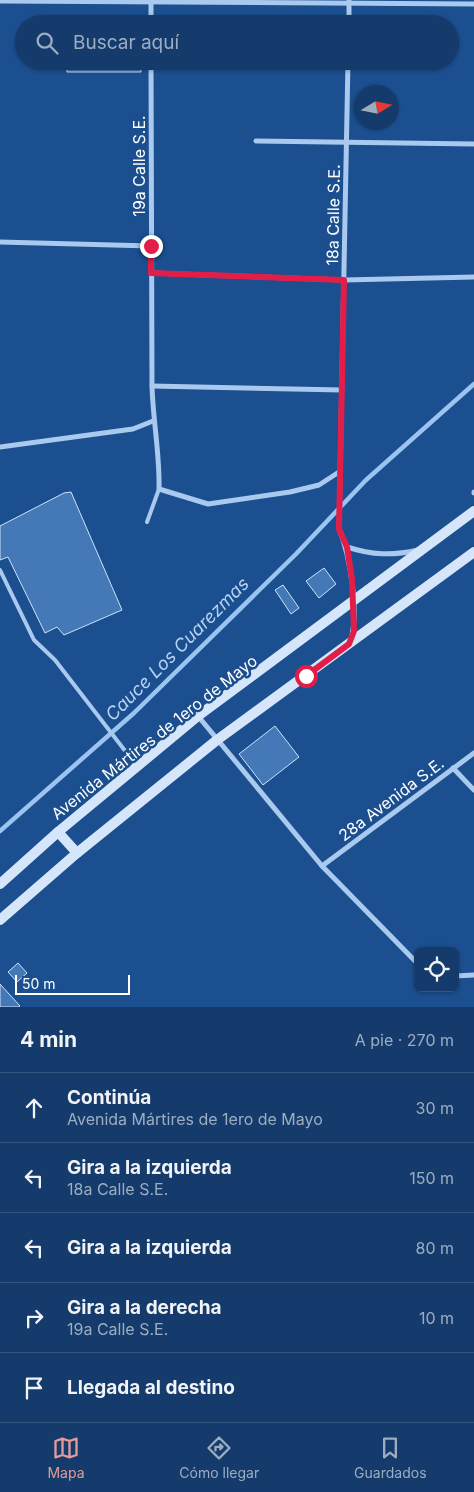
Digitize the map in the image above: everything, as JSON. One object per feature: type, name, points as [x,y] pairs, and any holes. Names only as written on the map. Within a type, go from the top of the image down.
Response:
[{"type":"main road","name":"Avenida Mártires de 1ero de Mayo","points":[[0,884],[58,832],[198,716],[474,511]]},
{"type":"main road","points":[[0,920],[77,853],[217,740],[474,552]]},
{"type":"main road","points":[[58,832],[77,853]]},
{"type":"street","points":[[0,0],[474,4]]},
{"type":"street","points":[[151,1],[151,15]]},
{"type":"street","points":[[349,2],[349,15]]},
{"type":"street","name":"19a Calle S.E.","points":[[151,70],[152,386],[159,489]]},
{"type":"street","name":"18a Calle S.E.","points":[[348,70],[339,529],[347,547],[352,602],[354,631],[349,644]]},
{"type":"street","points":[[256,141],[474,144]]},
{"type":"street","points":[[0,242],[151,246]]},
{"type":"street","points":[[151,273],[344,280],[474,277]]},
{"type":"street","points":[[152,386],[342,390]]},
{"type":"street","points":[[0,447],[133,429],[153,421]]},
{"type":"street","points":[[159,489],[208,504],[290,492],[319,485],[339,472]]},
{"type":"street","points":[[347,547],[369,554],[397,555],[423,548]]},
{"type":"street","points":[[198,716],[322,866],[414,960]]},
{"type":"street","name":"28a Avenida S.E.","points":[[322,866],[474,753]]},
{"type":"street","points":[[454,768],[474,790]]},
{"type":"street","points":[[459,976],[474,975]]},
{"type":"lane","points":[[147,522],[159,489]]},
{"type":"lane","points":[[0,570],[34,640],[55,660],[137,767]]},
{"type":"building","points":[[67,70],[141,70],[141,72],[67,72]]},
{"type":"building","points":[[71,492],[122,610],[64,635],[57,627],[45,633],[8,557],[0,560],[0,526],[64,493]]},
{"type":"building","points":[[324,568],[336,584],[319,598],[306,581]]},
{"type":"building","points":[[283,585],[299,608],[291,614],[275,590]]},
{"type":"building","points":[[275,726],[299,757],[263,785],[239,754]]},
{"type":"building","points":[[18,963],[27,973],[17,982],[8,972]]},
{"type":"building","points":[[0,984],[20,1006],[0,1007]]},
{"type":"waterway","name":"Cauce Los Cuarezmas","points":[[0,831],[134,713],[296,554],[366,480],[474,384]]},
{"type":"route","points":[[151,246],[151,273],[344,280],[339,529],[347,547],[352,579],[354,631],[349,644],[306,676]]}]
